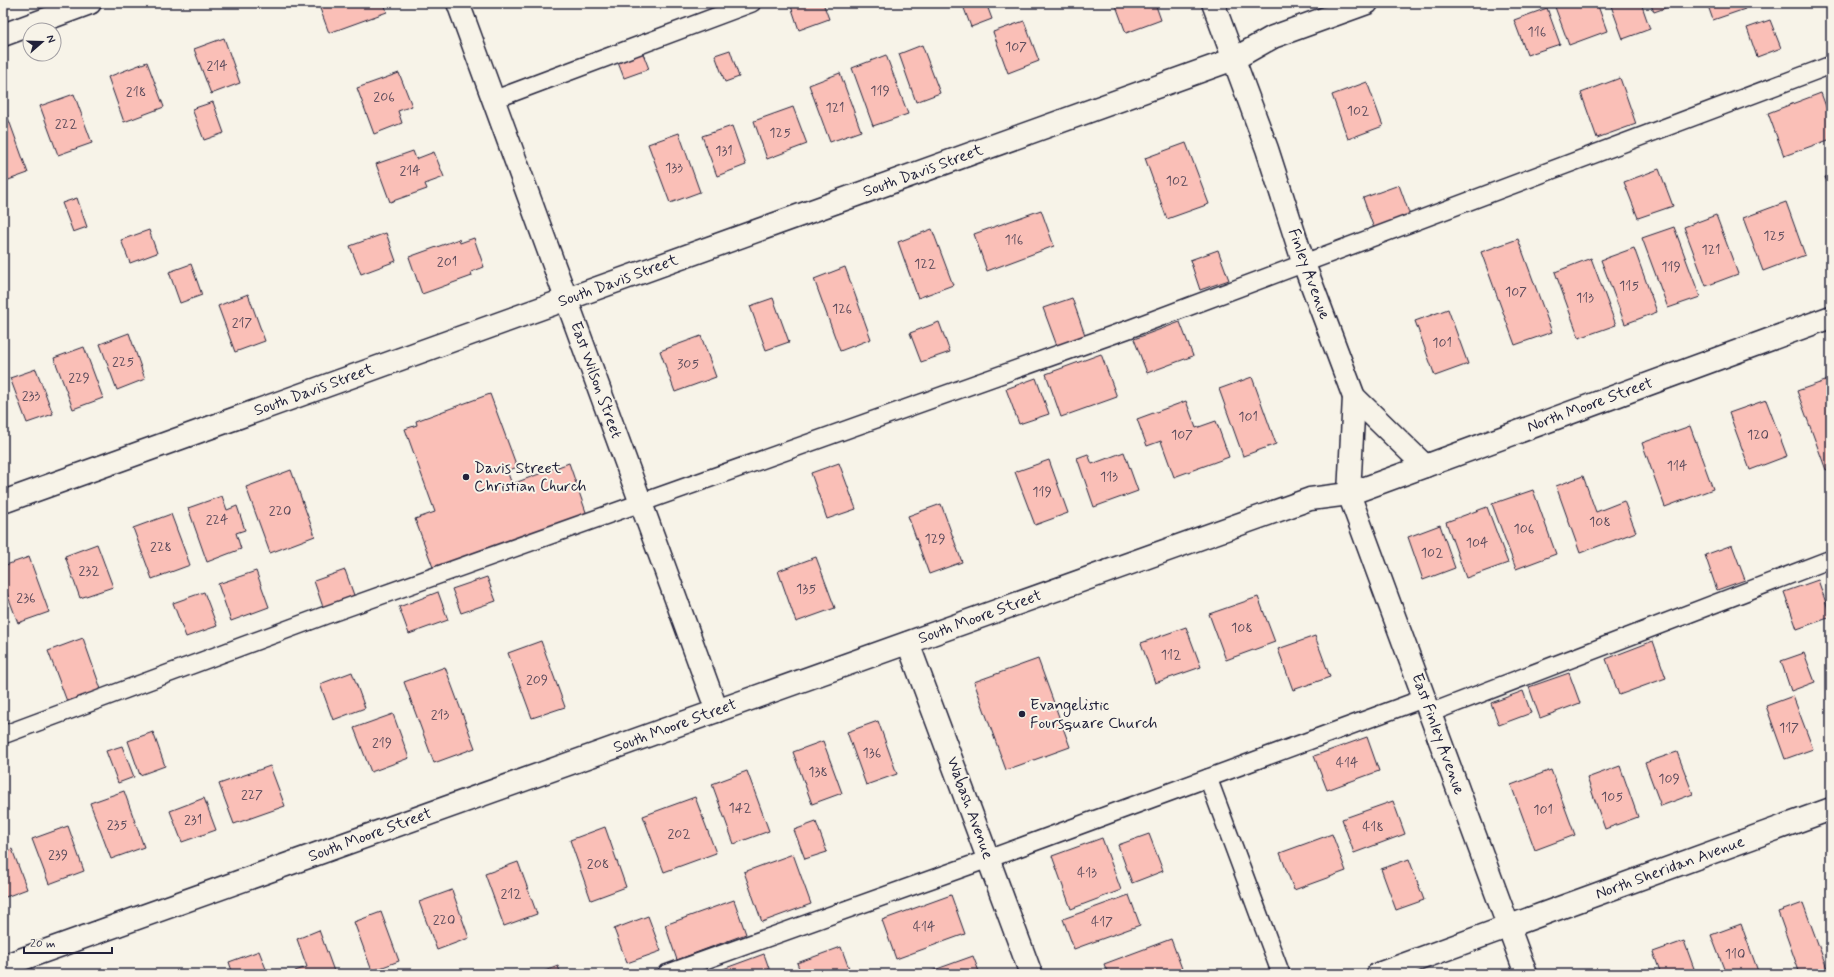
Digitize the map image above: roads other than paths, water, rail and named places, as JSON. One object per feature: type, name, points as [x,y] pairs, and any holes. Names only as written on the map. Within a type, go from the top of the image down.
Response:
[{"type":"street","points":[[3,35],[90,3]]},
{"type":"street","name":"East Wilson Street","points":[[458,3],[717,711]]},
{"type":"street","points":[[1213,3],[1234,59]]},
{"type":"street","name":"South Davis Street","points":[[3,502],[1234,59],[1273,37],[1367,3]]},
{"type":"street","name":"Finley Avenue","points":[[1234,59],[1267,149],[1304,264],[1354,397],[1350,494]]},
{"type":"street","name":"North Moore Street","points":[[1350,494],[1831,317]]},
{"type":"street","points":[[1354,397],[1425,466]]},
{"type":"street","name":"South Moore Street","points":[[3,966],[1310,499],[1350,494]]},
{"type":"street","name":"East Finley Avenue","points":[[1350,494],[1526,974]]},
{"type":"street","name":"Wabash Avenue","points":[[908,643],[1031,974]]},
{"type":"street","name":"North Sheridan Avenue","points":[[1378,974],[1509,928],[1831,809]]},
{"type":"lane","points":[[493,100],[752,3]]},
{"type":"lane","points":[[3,735],[326,615],[1129,329],[1831,66]]},
{"type":"lane","points":[[666,974],[988,859],[1208,778],[1427,705],[1831,559]]},
{"type":"lane","points":[[1208,778],[1281,974]]},
{"type":"place","name":"Davis Street Christian Church","points":[[466,477]]},
{"type":"place","name":"Evangelistic Foursquare Church","points":[[1022,714]]}]
